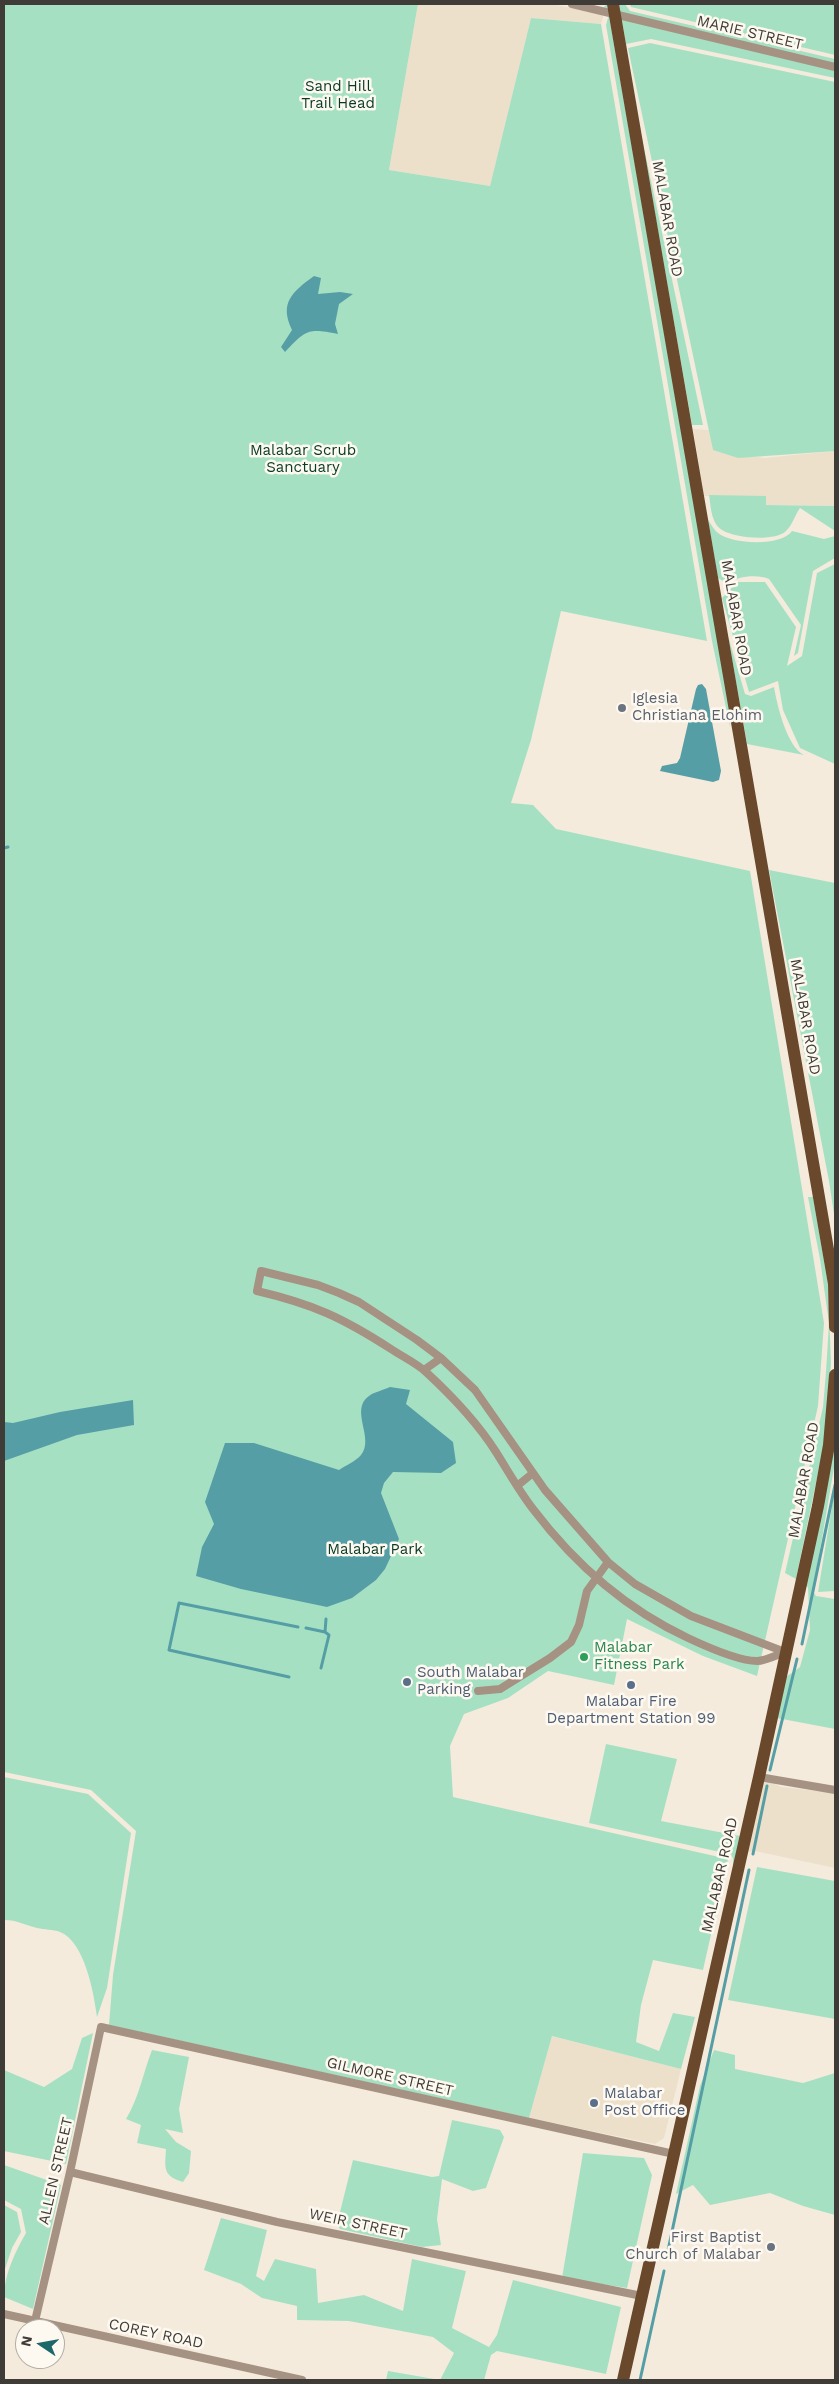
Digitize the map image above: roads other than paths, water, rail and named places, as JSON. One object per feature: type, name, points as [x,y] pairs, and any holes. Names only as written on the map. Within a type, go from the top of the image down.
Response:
[{"type":"main road","name":"MALABAR ROAD","points":[[614,9],[831,1265],[834,1284],[835,1327]]},
{"type":"main road","name":"MALABAR ROAD","points":[[622,2380],[759,1777],[830,1445],[835,1375]]},
{"type":"street","name":"MARIE STREET","points":[[572,4],[614,9],[750,48],[835,67]]},
{"type":"street","points":[[261,1272],[318,1285],[359,1302],[440,1358],[475,1390],[506,1431],[533,1473],[608,1562],[635,1584],[691,1616],[785,1652],[757,1661],[706,1646],[649,1618],[622,1600],[563,1547],[516,1486],[495,1450],[460,1406],[424,1370],[349,1322],[320,1308],[257,1290],[261,1272]]},
{"type":"street","points":[[424,1370],[440,1358]]},
{"type":"street","points":[[516,1486],[533,1473]]},
{"type":"street","points":[[478,1691],[500,1690],[571,1642],[579,1625],[588,1591],[608,1562]]},
{"type":"street","points":[[759,1777],[835,1790]]},
{"type":"street","name":"GILMORE STREET","points":[[100,2027],[674,2154]]},
{"type":"street","name":"ALLEN STREET","points":[[35,2319],[70,2172],[100,2027]]},
{"type":"street","name":"WEIR STREET","points":[[70,2172],[277,2222],[642,2296]]},
{"type":"street","name":"COREY ROAD","points":[[4,2314],[26,2319]]},
{"type":"street","name":"COREY ROAD","points":[[65,2328],[302,2380]]},
{"type":"water","points":[[314,276],[321,278],[318,294],[340,292],[353,294],[339,304],[335,324],[338,334],[320,331],[308,332],[285,352],[281,347],[292,330],[288,321],[287,305],[299,287]]},
{"type":"water","points":[[702,684],[706,689],[721,771],[719,780],[713,782],[660,771],[662,766],[677,763],[680,758],[696,689],[698,685]]},
{"type":"water","points":[[390,1387],[410,1390],[406,1404],[453,1442],[456,1463],[441,1473],[393,1472],[384,1483],[381,1493],[399,1539],[385,1569],[376,1580],[352,1598],[327,1607],[241,1589],[196,1576],[202,1547],[214,1524],[205,1502],[225,1443],[254,1443],[339,1470],[359,1457],[365,1448],[361,1416],[363,1402],[369,1396]]},
{"type":"water","points":[[133,1400],[134,1425],[77,1435],[4,1461],[4,1422],[13,1423],[60,1412]]},
{"type":"waterway","points":[[4,848],[8,847]]},
{"type":"waterway","points":[[802,1644],[835,1485]]},
{"type":"waterway","points":[[289,1677],[169,1650],[179,1603],[298,1627]]},
{"type":"waterway","points":[[325,1632],[326,1619]]},
{"type":"waterway","points":[[306,1628],[325,1632],[329,1635],[321,1668]]},
{"type":"waterway","points":[[770,1770],[797,1659]]},
{"type":"waterway","points":[[753,1854],[767,1786]]},
{"type":"waterway","points":[[667,2255],[749,1870]]},
{"type":"waterway","points":[[640,2380],[664,2271]]},
{"type":"place","name":"Iglesia Christiana Elohim","points":[[622,708]]},
{"type":"place","name":"Malabar Fitness Park","points":[[584,1657]]},
{"type":"place","name":"South Malabar Parking","points":[[407,1682]]},
{"type":"place","name":"Malabar Fire Department Station 99","points":[[631,1685]]},
{"type":"place","name":"Malabar Post Office","points":[[594,2103]]},
{"type":"place","name":"First Baptist Church of Malabar","points":[[771,2247]]},
{"type":"park label","name":"Sand Hill Trail Head","points":[[338,96]]},
{"type":"park label","name":"Malabar Scrub Sanctuary","points":[[303,460]]},
{"type":"park label","name":"Malabar Park","points":[[375,1550]]}]
